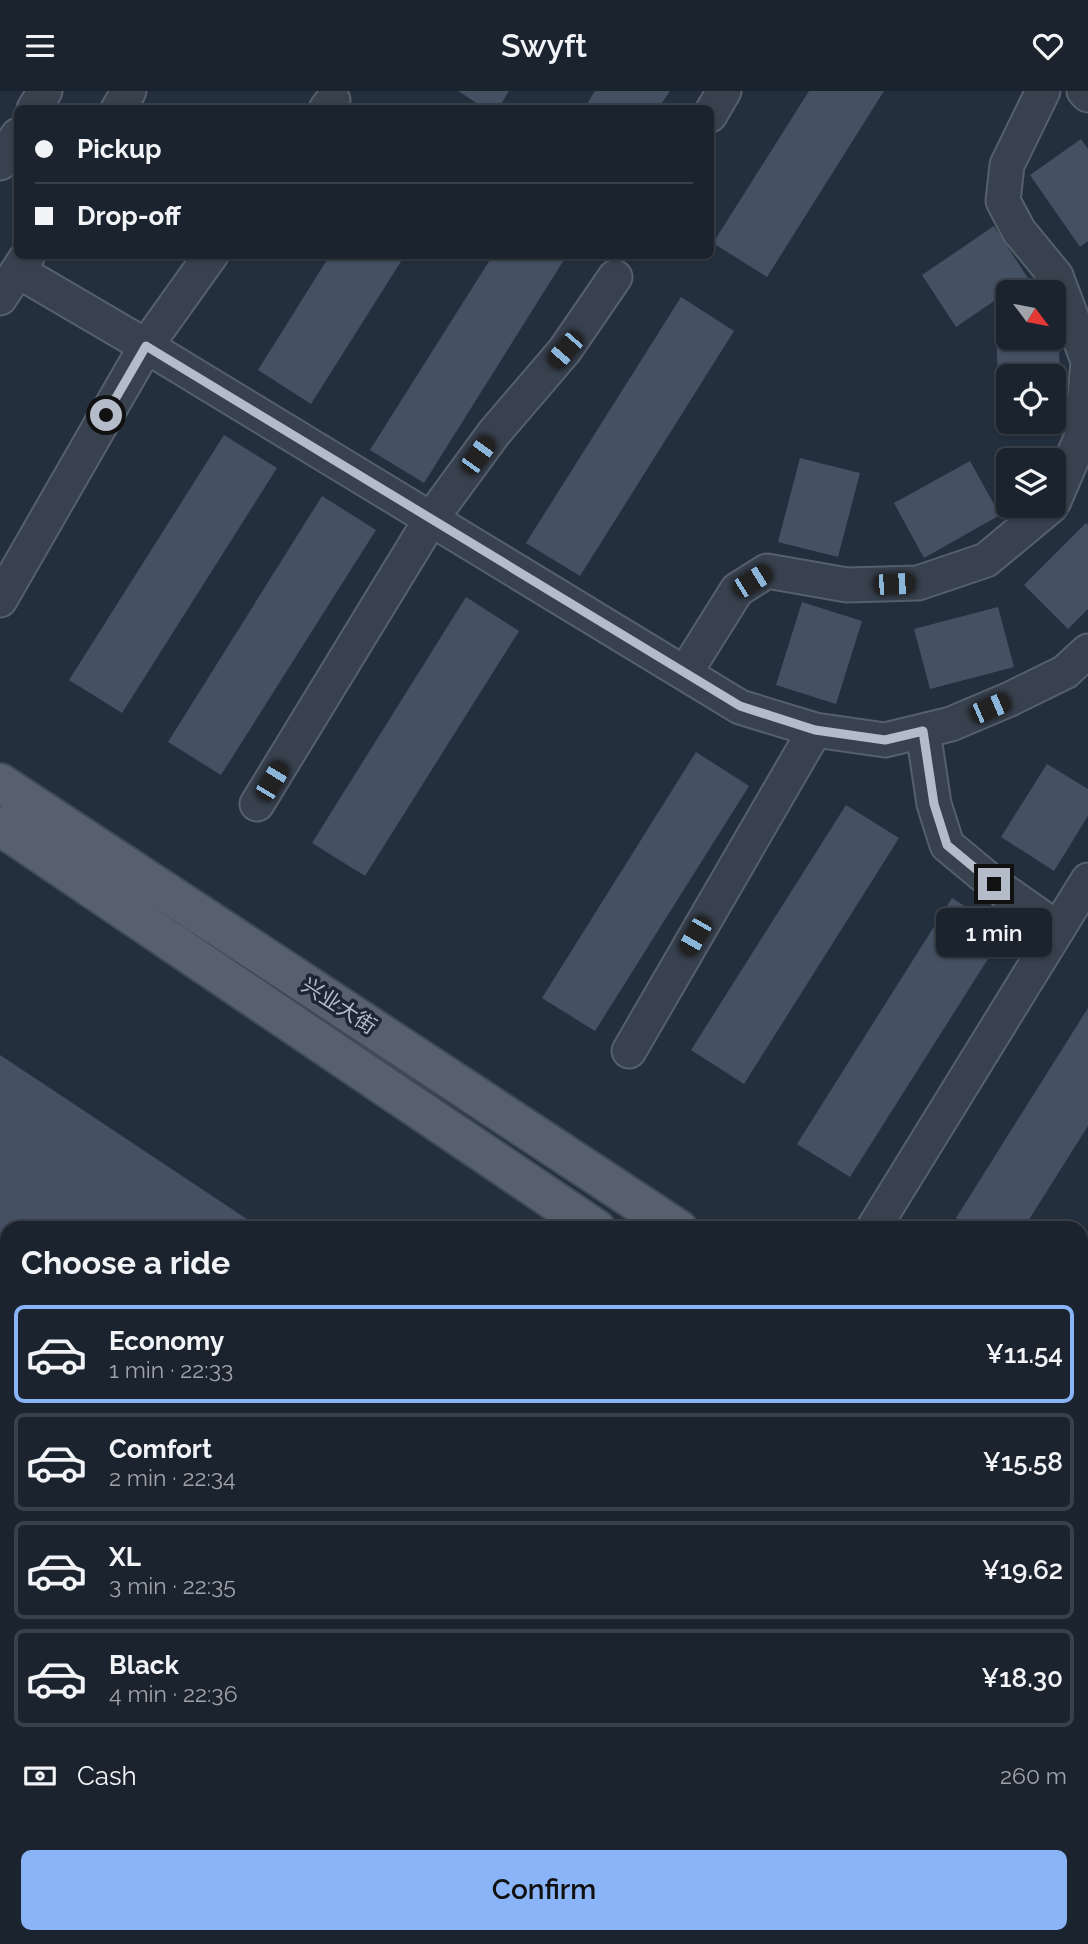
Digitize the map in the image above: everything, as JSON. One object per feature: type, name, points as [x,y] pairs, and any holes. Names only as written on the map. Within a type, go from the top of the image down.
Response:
[{"type":"main road","name":"兴业大街","points":[[0,783],[666,1221]]},
{"type":"main road","name":"兴业大街","points":[[0,826],[584,1221]]},
{"type":"street","points":[[714,108],[724,91]]},
{"type":"street","points":[[1043,91],[1007,165],[1003,201],[1019,231],[1056,275],[1088,362],[1081,438],[1066,472]]},
{"type":"street","points":[[1084,91],[1088,95]]},
{"type":"street","points":[[0,163],[14,141]]},
{"type":"street","points":[[0,600],[146,346],[208,259]]},
{"type":"street","points":[[0,298],[23,263],[146,346],[740,706],[815,730],[885,740],[951,725],[1065,672],[1088,651]]},
{"type":"street","points":[[257,804],[431,519],[494,433],[565,350],[615,277]]},
{"type":"street","points":[[685,673],[737,590],[767,571],[847,585],[918,583],[986,560],[1035,518]]},
{"type":"street","points":[[629,1051],[815,730]]},
{"type":"street","points":[[923,731],[934,804],[947,845],[994,884],[1058,929]]},
{"type":"street","points":[[878,1221],[1088,880]]},
{"type":"building","points":[[458,91],[509,91],[500,105],[480,105]]},
{"type":"building","points":[[595,91],[670,91],[661,105],[586,105]]},
{"type":"building","points":[[809,91],[884,91],[767,277],[714,241]]},
{"type":"building","points":[[1081,139],[1088,149],[1088,241],[1080,247],[1030,175]]},
{"type":"building","points":[[994,226],[1028,278],[996,280],[996,300],[956,327],[922,275]]},
{"type":"building","points":[[327,259],[402,259],[311,404],[258,370]]},
{"type":"building","points":[[490,259],[564,259],[424,483],[370,450]]},
{"type":"building","points":[[681,297],[734,331],[580,576],[526,543]]},
{"type":"building","points":[[997,350],[1059,350],[1060,364],[997,364]]},
{"type":"building","points":[[224,435],[277,468],[122,713],[69,680]]},
{"type":"building","points":[[800,458],[860,473],[838,557],[778,542]]},
{"type":"building","points":[[970,461],[996,508],[996,517],[924,558],[894,503]]},
{"type":"building","points":[[322,496],[376,530],[221,775],[168,742]]},
{"type":"building","points":[[1086,523],[1088,609],[1068,629],[1024,585]]},
{"type":"building","points":[[466,597],[519,631],[365,876],[312,843]]},
{"type":"building","points":[[802,602],[862,621],[836,704],[776,685]]},
{"type":"building","points":[[998,607],[1014,667],[930,689],[914,629]]},
{"type":"building","points":[[696,752],[749,786],[595,1031],[542,998]]},
{"type":"building","points":[[1047,764],[1088,789],[1088,816],[1054,871],[1001,837]]},
{"type":"building","points":[[846,805],[899,838],[744,1084],[691,1050]]},
{"type":"building","points":[[952,898],[1005,932],[850,1177],[797,1144]]},
{"type":"building","points":[[1088,1008],[1088,1126],[1028,1221],[960,1221],[956,1218]]},
{"type":"building","points":[[0,1055],[250,1221],[0,1221]]},
{"type":"route","points":[[106,415],[146,346],[740,706],[815,730],[885,740],[923,731],[934,804],[947,845],[994,884]]}]
